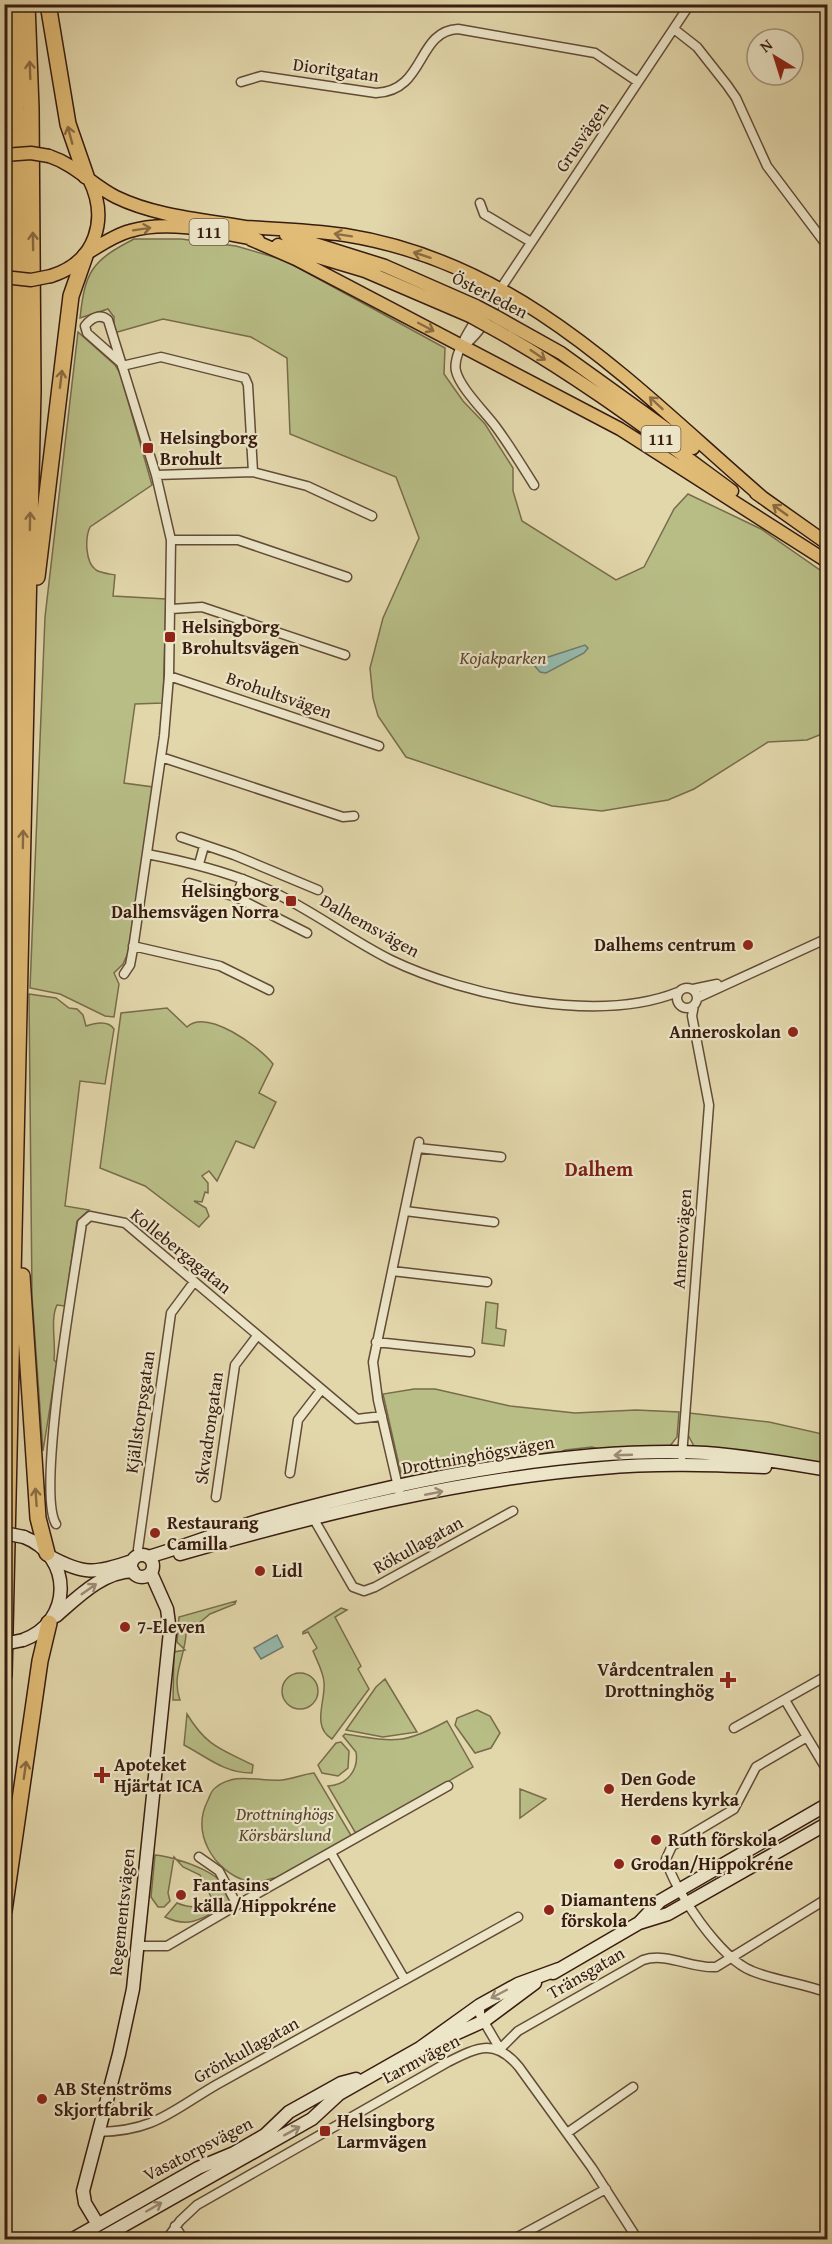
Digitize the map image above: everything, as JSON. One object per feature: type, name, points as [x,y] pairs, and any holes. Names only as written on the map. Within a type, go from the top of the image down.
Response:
[{"type":"highway","points":[[4,1045],[19,307],[14,4]]},
{"type":"highway","points":[[4,1675],[27,642],[33,259],[27,4]]},
{"type":"highway","points":[[48,4],[68,124],[87,177]]},
{"type":"highway","points":[[27,642],[70,296],[87,254]]},
{"type":"highway","points":[[4,551],[7,688],[11,732]]},
{"type":"highway","points":[[16,1150],[21,1176],[23,1287],[38,1518],[48,1555]]},
{"type":"highway","points":[[4,1911],[40,1662],[51,1621]]},
{"type":"main road","name":"111","points":[[4,155],[31,153],[49,156],[68,164],[87,177]]},
{"type":"main road","name":"Österleden","points":[[87,177],[114,196],[132,204],[248,233]]},
{"type":"main road","points":[[87,177],[98,203],[99,217],[87,254]]},
{"type":"main road","name":"Österleden","points":[[87,254],[131,230],[156,227],[248,233],[305,240],[357,255],[420,280],[491,321],[561,353],[828,544]]},
{"type":"main road","points":[[248,233],[316,231],[371,240],[430,257],[501,288],[614,366],[763,498]]},
{"type":"main road","points":[[248,233],[620,429],[828,562]]},
{"type":"main road","name":"111","points":[[4,277],[32,280],[51,276],[74,265],[87,254]]},
{"type":"main road","name":"Österleden","points":[[491,321],[636,421],[828,562]]},
{"type":"street","name":"Grusvägen","points":[[534,485],[456,373],[455,365],[463,347],[480,328],[498,300],[501,288],[690,4]]},
{"type":"street","name":"Dioritgatan","points":[[242,82],[261,76],[376,93],[391,93],[401,88],[436,37],[445,30],[458,29],[595,53],[638,82]]},
{"type":"street","points":[[674,29],[692,42],[727,85],[736,98],[767,166],[828,248]]},
{"type":"street","points":[[480,203],[484,214],[531,242]]},
{"type":"street","points":[[122,364],[87,333],[85,326],[93,318],[103,316],[108,320],[122,364],[156,475],[171,540],[169,676],[161,757],[130,965],[124,974]]},
{"type":"street","points":[[122,364],[161,357],[245,378],[248,385],[253,472]]},
{"type":"street","points":[[156,475],[253,472],[307,486],[372,516]]},
{"type":"street","points":[[171,540],[227,538],[238,540],[347,578]]},
{"type":"street","points":[[171,609],[202,607],[345,655]]},
{"type":"street","name":"Brohultsvägen","points":[[169,676],[379,746]]},
{"type":"street","points":[[161,757],[344,817],[354,816]]},
{"type":"street","name":"Dalhemsvägen","points":[[181,837],[234,855],[318,890]]},
{"type":"street","points":[[199,864],[204,846]]},
{"type":"street","name":"Dalhemsvägen","points":[[147,854],[199,864],[243,879],[297,904],[391,960],[458,985],[499,996],[567,1004],[615,1004],[663,998],[689,1000],[687,987],[663,998]]},
{"type":"street","points":[[236,897],[243,879]]},
{"type":"street","name":"Dalhemsvägen","points":[[189,882],[236,897],[307,933]]},
{"type":"street","points":[[689,1000],[828,938]]},
{"type":"street","points":[[133,946],[220,966],[269,990]]},
{"type":"street","name":"Annerovägen","points":[[678,992],[689,1000],[709,1105],[682,1459]]},
{"type":"street","points":[[399,1494],[374,1372],[376,1342],[418,1145],[501,1157]]},
{"type":"street","points":[[405,1211],[494,1222]]},
{"type":"street","name":"Kollebergagatan","points":[[56,1524],[51,1513],[50,1452],[83,1220],[90,1216],[123,1222],[357,1419],[382,1416]]},
{"type":"street","points":[[392,1271],[487,1282]]},
{"type":"street","name":"Kjällstorpsgatan","points":[[143,1565],[143,1516],[171,1313],[194,1282]]},
{"type":"street","name":"Skvadrongatan","points":[[216,1497],[233,1372],[239,1358],[257,1336]]},
{"type":"street","points":[[376,1342],[470,1352]]},
{"type":"street","points":[[290,1473],[298,1420],[321,1390]]},
{"type":"street","name":"Drottninghögsvägen","points":[[4,1644],[23,1641],[102,1580],[117,1573],[311,1513],[399,1494],[550,1473],[682,1459],[825,1469]]},
{"type":"street","name":"Rökullagatan","points":[[311,1513],[353,1587],[364,1591],[513,1511]]},
{"type":"street","name":"Drottninghögsvägen","points":[[4,1533],[35,1542],[48,1555],[70,1568],[89,1572],[143,1565]]},
{"type":"street","points":[[48,1555],[60,1585],[60,1599],[51,1621]]},
{"type":"street","name":"Regementsvägen","points":[[97,2223],[86,2203],[83,2191],[127,2020],[137,1946],[170,1631],[167,1609],[143,1565]]},
{"type":"street","points":[[735,1728],[828,1675]]},
{"type":"street","points":[[785,1700],[828,1772]]},
{"type":"street","points":[[807,1737],[756,1767],[734,1809],[672,1846],[666,1859],[683,1897],[731,1958],[752,1971],[828,1993]]},
{"type":"street","points":[[137,1946],[167,1946],[448,1786]]},
{"type":"street","name":"Vasatorpsvägen","points":[[420,2048],[467,2031],[530,1986],[639,1923],[668,1914],[683,1897],[828,1804]]},
{"type":"street","name":"Vasatorpsvägen","points":[[683,1897],[828,1823]]},
{"type":"street","points":[[331,1853],[405,1980]]},
{"type":"street","points":[[199,1857],[219,1871],[237,1905]]},
{"type":"street","name":"Tränsgatan","points":[[500,2049],[518,2031],[643,1960],[666,1958],[706,1968],[716,1967],[828,1898]]},
{"type":"street","name":"Grönkullagatan","points":[[98,2132],[128,2131],[169,2116],[216,2085],[518,1917]]},
{"type":"street","name":"Vasatorpsvägen","points":[[104,2239],[312,2119],[339,2094],[420,2048],[480,2004],[518,1984],[559,1970]]},
{"type":"street","points":[[480,2004],[480,2015],[500,2049],[519,2067],[567,2133],[638,2240]]},
{"type":"street","name":"Larmvägen","points":[[166,2240],[175,2226],[197,2205],[448,2062],[475,2049],[500,2049]]},
{"type":"street","name":"Vasatorpsvägen","points":[[71,2240],[97,2223],[198,2168],[234,2153],[265,2135],[290,2112],[341,2083],[372,2075]]},
{"type":"street","points":[[567,2133],[633,2087]]},
{"type":"street","points":[[512,2240],[606,2189]]},
{"type":"street","points":[[97,2223],[104,2239]]},
{"type":"street","points":[[175,2226],[184,2240]]},
{"type":"green space","name":"Kojakparken","points":[[134,239],[181,239],[236,246],[284,260],[445,348],[444,374],[463,401],[485,424],[513,468],[513,491],[522,521],[616,580],[644,567],[674,509],[688,494],[761,529],[827,575],[827,732],[807,740],[768,742],[694,789],[668,800],[602,811],[552,806],[406,757],[378,716],[373,698],[370,668],[383,618],[419,538],[396,477],[290,434],[287,358],[251,337],[163,319],[114,333],[114,317],[108,309],[80,318],[84,289],[93,270],[108,254]]},
{"type":"green space","points":[[78,332],[115,365],[120,373],[152,485],[90,527],[87,537],[88,556],[96,570],[115,575],[113,596],[166,599],[163,703],[135,704],[124,783],[153,787],[128,953],[123,964],[114,973],[119,984],[114,1017],[105,1016],[60,994],[30,988],[45,617]]},
{"type":"green space","points":[[29,994],[56,998],[69,1008],[77,1009],[83,1015],[86,1026],[105,1023],[114,1029],[105,1084],[80,1081],[65,1206],[89,1210],[77,1221],[65,1306],[57,1305],[55,1311],[54,1360],[57,1363],[43,1451],[32,1296]]},
{"type":"green space","points":[[167,1008],[187,1027],[196,1022],[207,1022],[233,1032],[257,1048],[273,1064],[259,1093],[276,1102],[254,1148],[236,1141],[217,1181],[209,1171],[202,1176],[208,1183],[208,1193],[205,1192],[202,1202],[194,1201],[206,1208],[209,1216],[199,1227],[145,1186],[100,1168],[121,1013]]},
{"type":"green space","points":[[486,1302],[498,1304],[496,1328],[506,1330],[504,1346],[482,1343]]},
{"type":"green space","points":[[414,1389],[435,1389],[510,1406],[575,1413],[636,1410],[679,1412],[677,1437],[670,1446],[605,1451],[592,1447],[565,1450],[551,1457],[406,1478],[401,1474],[383,1394]]},
{"type":"green space","points":[[689,1413],[769,1422],[827,1435],[827,1463],[695,1448],[688,1435]]},
{"type":"green space","points":[[236,1601],[235,1604],[210,1614],[186,1634],[184,1649],[177,1642],[179,1617]]},
{"type":"green space","points":[[341,1608],[347,1610],[335,1617],[361,1666],[358,1669],[369,1689],[332,1739],[322,1727],[324,1682],[313,1651],[317,1648],[308,1632],[303,1634],[303,1632]]},
{"type":"green space","points":[[183,1650],[177,1683],[180,1700],[173,1700],[174,1652]]},
{"type":"green space","points":[[300,1673],[313,1678],[318,1691],[313,1704],[300,1709],[287,1704],[282,1691],[287,1678]]},
{"type":"green space","points":[[385,1679],[417,1732],[383,1737],[346,1730],[376,1687]]},
{"type":"green space","points":[[477,1710],[490,1716],[500,1733],[491,1748],[475,1753],[455,1725],[457,1718]]},
{"type":"green space","points":[[187,1714],[208,1740],[223,1751],[253,1765],[252,1773],[224,1767],[184,1745]]},
{"type":"green space","points":[[447,1721],[473,1767],[359,1833],[355,1832],[328,1786],[346,1780],[356,1765],[356,1752],[343,1736],[345,1734],[398,1740],[432,1729]]},
{"type":"green space","points":[[341,1742],[349,1751],[348,1768],[338,1776],[322,1773],[318,1765],[336,1743]]},
{"type":"green space","name":"Drottninghögs Körsbärslund","points":[[314,1773],[352,1837],[282,1878],[260,1882],[246,1881],[234,1876],[215,1859],[208,1849],[202,1825],[203,1813],[215,1788],[231,1780],[247,1778],[282,1780]]},
{"type":"green space","points":[[520,1789],[546,1799],[520,1818]]},
{"type":"green space","points":[[155,1855],[174,1859],[168,1893],[170,1901],[164,1907],[158,1907],[151,1897]]},
{"type":"green space","points":[[176,1859],[215,1876],[224,1884],[229,1894],[229,1904],[191,1922],[174,1921],[165,1917],[177,1903],[196,1907],[212,1899],[200,1875],[183,1867]]},
{"type":"water","points":[[585,645],[588,648],[584,653],[546,673],[540,672],[533,664],[539,660]]},
{"type":"water","points":[[277,1635],[283,1647],[261,1659],[254,1648]]},
{"type":"place","name":"Helsingborg Brohult","points":[[148,448]]},
{"type":"place","name":"Helsingborg Brohultsvägen","points":[[170,637]]},
{"type":"place","name":"Helsingborg Dalhemsvägen Norra","points":[[291,901]]},
{"type":"place","name":"Dalhems centrum","points":[[748,945]]},
{"type":"place","name":"Anneroskolan","points":[[793,1032]]},
{"type":"place","name":"Restaurang Camilla","points":[[155,1533]]},
{"type":"place","name":"Lidl","points":[[260,1571]]},
{"type":"place","name":"7-Eleven","points":[[125,1627]]},
{"type":"place","name":"Vårdcentralen Drottninghög","points":[[728,1680]]},
{"type":"place","name":"Apoteket Hjärtat ICA","points":[[102,1775]]},
{"type":"place","name":"Den Gode Herdens kyrka","points":[[609,1789]]},
{"type":"place","name":"Ruth förskola","points":[[656,1840]]},
{"type":"place","name":"Grodan/Hippokréne","points":[[619,1864]]},
{"type":"place","name":"Fantasins källa/Hippokréne","points":[[181,1895]]},
{"type":"place","name":"Diamantens förskola","points":[[549,1910]]},
{"type":"place","name":"AB Stenströms Skjortfabrik","points":[[42,2099]]},
{"type":"place","name":"Helsingborg Larmvägen","points":[[325,2131]]},
{"type":"district","name":"Dalhem","points":[[599,1169]]}]
